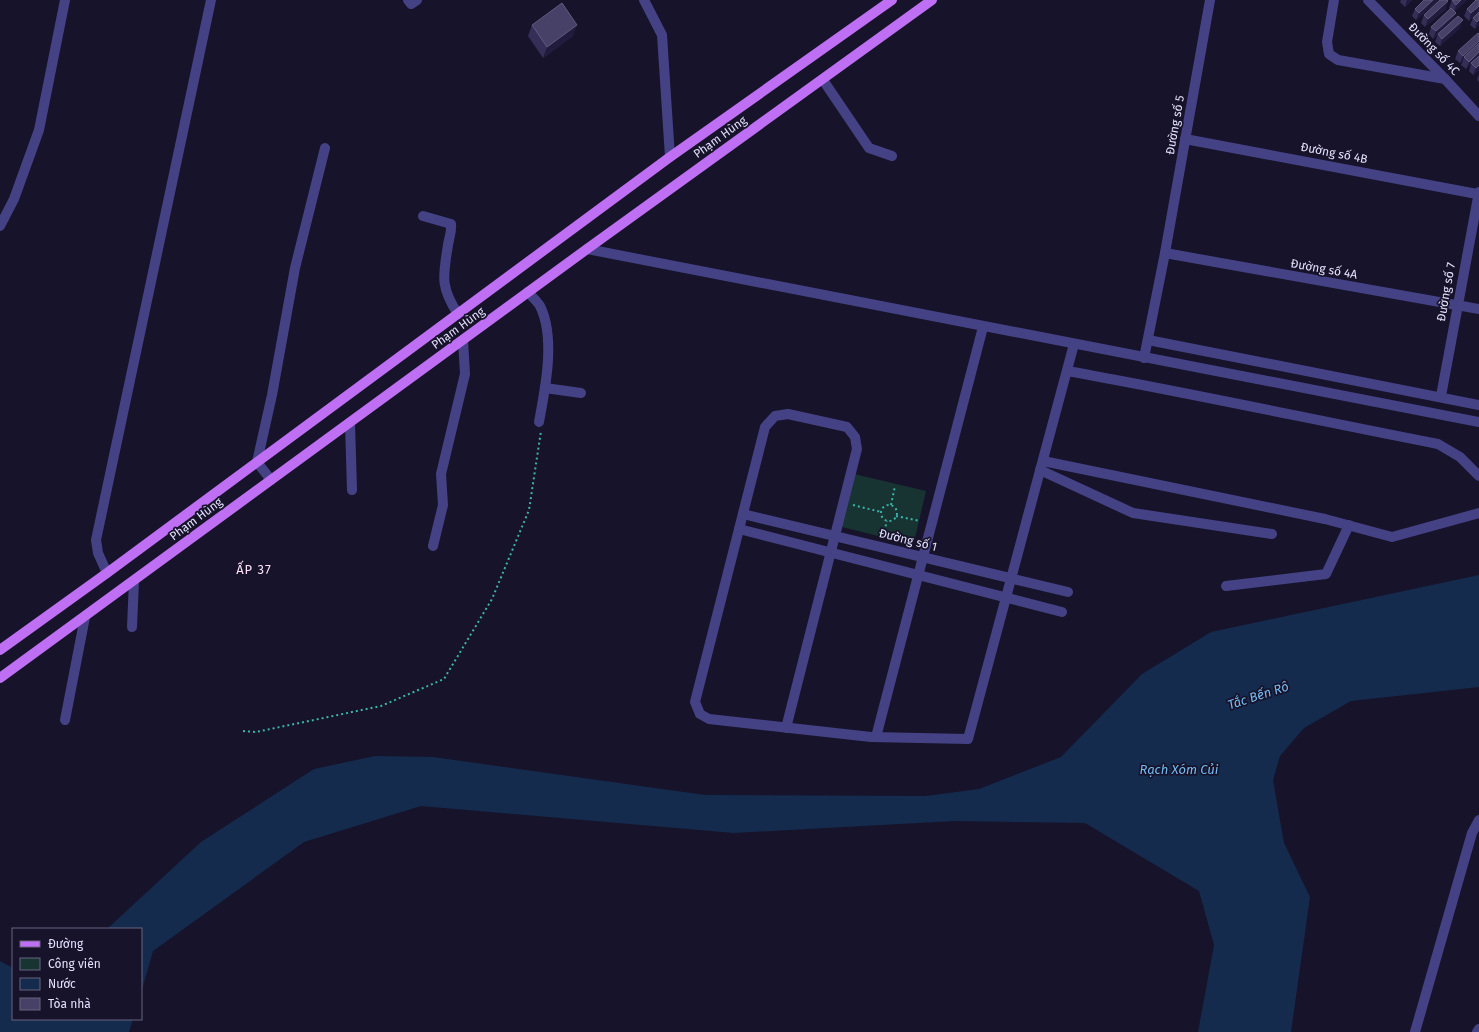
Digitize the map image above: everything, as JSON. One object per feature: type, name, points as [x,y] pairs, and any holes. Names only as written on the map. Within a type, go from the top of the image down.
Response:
[{"type":"main road","name":"Phạm Hùng","points":[[0,650],[258,462],[670,157],[892,0]]},
{"type":"main road","name":"Phạm Hùng","points":[[0,678],[134,582],[587,249],[932,0]]},
{"type":"street","points":[[0,226],[14,199],[39,130],[65,0]]},
{"type":"street","points":[[107,573],[98,552],[96,540],[211,0]]},
{"type":"street","points":[[408,0],[411,4],[417,0]]},
{"type":"street","points":[[644,0],[662,35],[670,157]]},
{"type":"street","name":"Đường số 5","points":[[1144,358],[1165,253],[1210,0]]},
{"type":"street","points":[[1334,0],[1327,42],[1329,54],[1338,60],[1445,79]]},
{"type":"street","name":"Đường số 4C","points":[[1368,0],[1479,116]]},
{"type":"street","points":[[823,80],[869,148],[892,156]]},
{"type":"street","name":"Đường số 4B","points":[[1186,138],[1478,193]]},
{"type":"street","points":[[271,480],[258,462],[272,395],[295,268],[325,148]]},
{"type":"street","name":"Đường số 7","points":[[1441,396],[1478,193]]},
{"type":"street","points":[[423,216],[451,224],[444,271],[444,281],[448,299],[458,314]]},
{"type":"street","points":[[587,249],[1479,422]]},
{"type":"street","name":"Đường số 4A","points":[[1165,253],[1479,310]]},
{"type":"street","points":[[528,292],[540,306],[547,332],[545,388],[540,425]]},
{"type":"street","points":[[876,737],[983,327]]},
{"type":"street","points":[[433,546],[444,505],[441,474],[465,374],[463,340]]},
{"type":"street","points":[[1148,340],[1441,396],[1479,405]]},
{"type":"street","points":[[786,728],[857,449],[855,437],[847,427],[788,414],[775,416],[765,427],[695,702],[700,714],[709,719],[786,728],[876,737],[968,739],[1074,344]]},
{"type":"street","points":[[1067,370],[1165,388],[1266,410],[1438,444],[1460,457],[1479,476]]},
{"type":"street","points":[[545,388],[581,393]]},
{"type":"street","points":[[350,423],[352,490]]},
{"type":"street","points":[[1042,465],[1325,519],[1392,537],[1479,513]]},
{"type":"street","points":[[1042,465],[1133,513],[1272,534]]},
{"type":"street","name":"Đường số 1","points":[[743,514],[1068,592]]},
{"type":"street","points":[[1226,586],[1326,574],[1349,525]]},
{"type":"street","points":[[739,529],[1062,612]]},
{"type":"street","points":[[132,627],[134,582]]},
{"type":"street","points":[[65,720],[85,617]]},
{"type":"street","points":[[1415,1032],[1472,833],[1479,820]]},
{"type":"path","points":[[243,731],[256,732],[381,706],[444,679],[492,599],[529,510],[540,425]]},
{"type":"path","points":[[891,506],[895,486]]},
{"type":"path","points":[[844,503],[881,512]]},
{"type":"path","points":[[881,512],[884,507],[891,506],[895,508],[896,516]]},
{"type":"path","points":[[881,512],[882,516],[887,521]]},
{"type":"path","points":[[896,516],[931,524]]},
{"type":"path","points":[[887,521],[893,520],[896,516]]},
{"type":"path","points":[[880,546],[887,521]]},
{"type":"green space","points":[[846,472],[926,491],[915,538],[906,543],[842,527]]},
{"type":"water","name":"Rạch Xóm Củi","points":[[1479,575],[1479,687],[1351,701],[1304,728],[1280,756],[1273,780],[1284,843],[1310,897],[1291,1032],[1198,1032],[1214,945],[1199,891],[1085,823],[955,821],[734,833],[421,806],[304,842],[153,951],[142,990],[142,928],[108,928],[201,842],[314,769],[375,756],[433,757],[705,795],[926,796],[979,789],[1061,757],[1142,674],[1211,632]]},
{"type":"water","points":[[0,961],[12,967],[12,1020],[133,1020],[129,1032],[0,1032]]},
{"type":"building","points":[[1424,0],[1433,0],[1419,13],[1415,9]]},
{"type":"building","points":[[1440,0],[1448,1],[1428,19],[1424,15]]},
{"type":"building","points":[[1452,0],[1461,0],[1456,5]]},
{"type":"building","points":[[1476,0],[1479,0],[1479,6],[1471,13],[1467,9]]},
{"type":"building","points":[[562,3],[577,25],[547,47],[532,25]]},
{"type":"building","points":[[1451,8],[1456,13],[1436,31],[1431,27]]},
{"type":"building","points":[[1479,12],[1479,20],[1477,22],[1473,18]]},
{"type":"building","points":[[1458,16],[1463,20],[1442,39],[1438,34]]},
{"type":"building","points":[[1478,33],[1479,41],[1463,56],[1458,51]]},
{"type":"building","points":[[1479,43],[1479,52],[1469,62],[1464,57]]},
{"type":"building","points":[[1479,56],[1479,65],[1476,68],[1471,63]]},
{"type":"district","name":"ẤP 37","points":[[254,569]]},
{"type":"water label","name":"Tắc Bến Rô","points":[[1258,695]]}]
